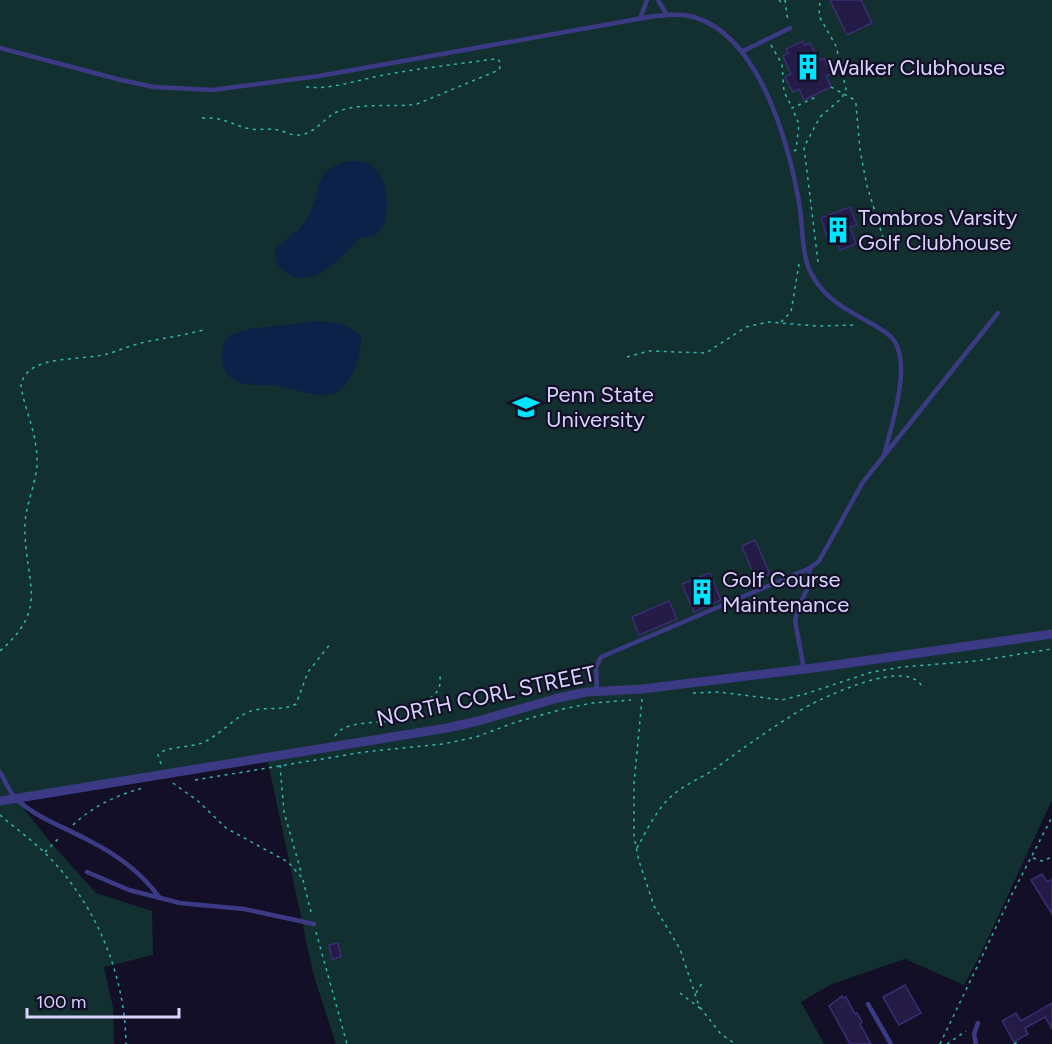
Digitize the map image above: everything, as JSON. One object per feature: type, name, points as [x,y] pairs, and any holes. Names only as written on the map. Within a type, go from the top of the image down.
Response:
[{"type":"street","name":"NORTH CORL STREET","points":[[0,801],[478,722],[558,698],[597,691],[642,689],[804,669],[1052,634]]},
{"type":"lane","points":[[640,19],[647,0]]},
{"type":"lane","points":[[658,0],[668,15]]},
{"type":"lane","points":[[0,48],[154,87],[212,90],[294,79],[668,15],[695,18],[720,29],[743,51],[757,75],[788,153],[800,204],[810,273],[833,300],[892,338],[897,345],[902,363],[901,386],[884,455]]},
{"type":"lane","points":[[743,51],[790,28]]},
{"type":"lane","points":[[597,691],[597,661],[608,653],[810,568],[823,556],[857,492],[998,313]]},
{"type":"lane","points":[[804,669],[795,621],[807,590],[810,568]]},
{"type":"lane","points":[[0,772],[15,798],[42,818],[88,839],[123,861],[152,887],[159,898]]},
{"type":"lane","points":[[87,872],[129,890],[159,898],[198,906],[243,909],[314,924]]},
{"type":"lane","points":[[868,1004],[891,1044]]},
{"type":"lane","points":[[976,1026],[974,1034],[976,1044]]},
{"type":"path","points":[[779,0],[786,8]]},
{"type":"path","points":[[785,0],[790,28]]},
{"type":"path","points":[[818,262],[804,147],[820,117],[846,90],[836,46],[819,16],[820,0]]},
{"type":"path","points":[[768,39],[782,64],[784,92],[799,124],[796,150]]},
{"type":"path","points":[[202,118],[223,118],[252,130],[277,130],[291,134],[303,134],[315,129],[342,110],[367,106],[417,104],[499,70],[501,64],[495,59],[386,74],[311,88],[298,85],[294,79]]},
{"type":"path","points":[[831,87],[856,104],[860,150],[867,186],[885,244]]},
{"type":"path","points":[[792,108],[816,97],[815,95]]},
{"type":"path","points":[[788,153],[804,147]]},
{"type":"path","points":[[780,322],[791,312],[799,264]]},
{"type":"path","points":[[627,357],[649,351],[706,353],[746,327],[768,322],[855,326],[865,321]]},
{"type":"path","points":[[0,651],[22,628],[32,602],[33,591],[26,550],[25,523],[37,460],[32,422],[21,384],[24,377],[40,365],[107,354],[144,342],[173,338],[203,330]]},
{"type":"path","points":[[693,693],[719,692],[782,700],[872,672],[902,667],[976,661],[1052,649]]},
{"type":"path","points":[[337,746],[335,737],[342,729],[370,722],[395,720],[431,697],[439,688],[440,672]]},
{"type":"path","points":[[636,849],[665,803],[674,794],[715,769],[748,744],[799,711],[883,676],[896,674],[916,679],[923,688]]},
{"type":"path","points":[[649,698],[642,699],[634,783],[636,849],[654,906],[680,949],[701,1010]]},
{"type":"path","points":[[189,780],[364,752],[443,744],[476,737],[516,722],[563,709],[591,703],[632,700]]},
{"type":"path","points":[[280,766],[284,812],[347,1044]]},
{"type":"path","points":[[172,783],[181,782]]},
{"type":"path","points":[[45,852],[92,810],[110,800],[146,788]]},
{"type":"path","points":[[0,815],[45,852],[76,891],[99,928],[121,992],[126,1044]]},
{"type":"path","points":[[940,1044],[1010,898],[1052,817]]},
{"type":"path","points":[[1032,858],[1042,861],[1052,857]]},
{"type":"path","points":[[695,994],[702,983]]},
{"type":"path","points":[[681,993],[701,1010],[720,1033],[735,1044]]},
{"type":"path","points":[[947,1044],[960,1033],[976,1026]]},
{"type":"path","points":[[1014,1044],[1018,1042]]},
{"type":"green space","name":"Penn State University","points":[[0,0],[1052,0],[1052,800],[964,985],[905,959],[832,984],[801,1002],[824,1044],[336,1044],[313,973],[267,758],[16,799],[51,843],[96,893],[152,911],[153,955],[104,967],[113,1008],[114,1044],[0,1044]]},
{"type":"water","points":[[350,161],[361,161],[370,165],[376,169],[383,180],[387,208],[382,228],[376,234],[359,239],[321,273],[304,278],[286,273],[277,263],[275,250],[306,220],[312,210],[319,183],[328,170]]},
{"type":"water","points":[[317,321],[341,324],[361,336],[360,353],[354,372],[343,387],[336,392],[316,395],[278,386],[245,384],[234,380],[226,372],[222,360],[224,342],[233,334],[249,329]]},
{"type":"building","points":[[830,0],[861,0],[872,23],[847,35]]},
{"type":"building","name":"Walker Clubhouse","points":[[803,41],[804,45],[810,43],[819,61],[824,58],[832,74],[826,76],[831,87],[804,100],[799,89],[793,92],[785,77],[791,74],[783,56],[788,53],[786,49]]},
{"type":"building","name":"Tombros Varsity Golf Clubhouse","points":[[850,207],[857,225],[850,227],[856,244],[840,250],[834,233],[827,236],[821,218]]},
{"type":"building","points":[[755,540],[770,574],[756,580],[742,546]]},
{"type":"building","name":"Golf Course Maintenance","points":[[710,573],[721,600],[694,612],[682,584]]},
{"type":"building","points":[[669,601],[677,619],[639,635],[632,617]]},
{"type":"building","points":[[1042,874],[1047,882],[1052,879],[1052,914],[1031,880]]},
{"type":"building","points":[[338,943],[341,957],[332,959],[329,945]]},
{"type":"building","points":[[905,985],[921,1013],[899,1025],[883,997]]},
{"type":"building","points":[[842,996],[846,997],[855,1014],[857,1013],[871,1044],[850,1044],[829,1006]]},
{"type":"building","points":[[1052,1003],[1052,1029],[1045,1017],[1025,1028],[1028,1034],[1014,1042],[1002,1021],[1016,1013],[1021,1021]]},
{"type":"place","name":"Walker Clubhouse","points":[[808,67]]},
{"type":"place","name":"Tombros Varsity Golf Clubhouse","points":[[838,230]]},
{"type":"place","name":"Penn State University","points":[[526,407]]},
{"type":"place","name":"Golf Course Maintenance","points":[[702,592]]}]
